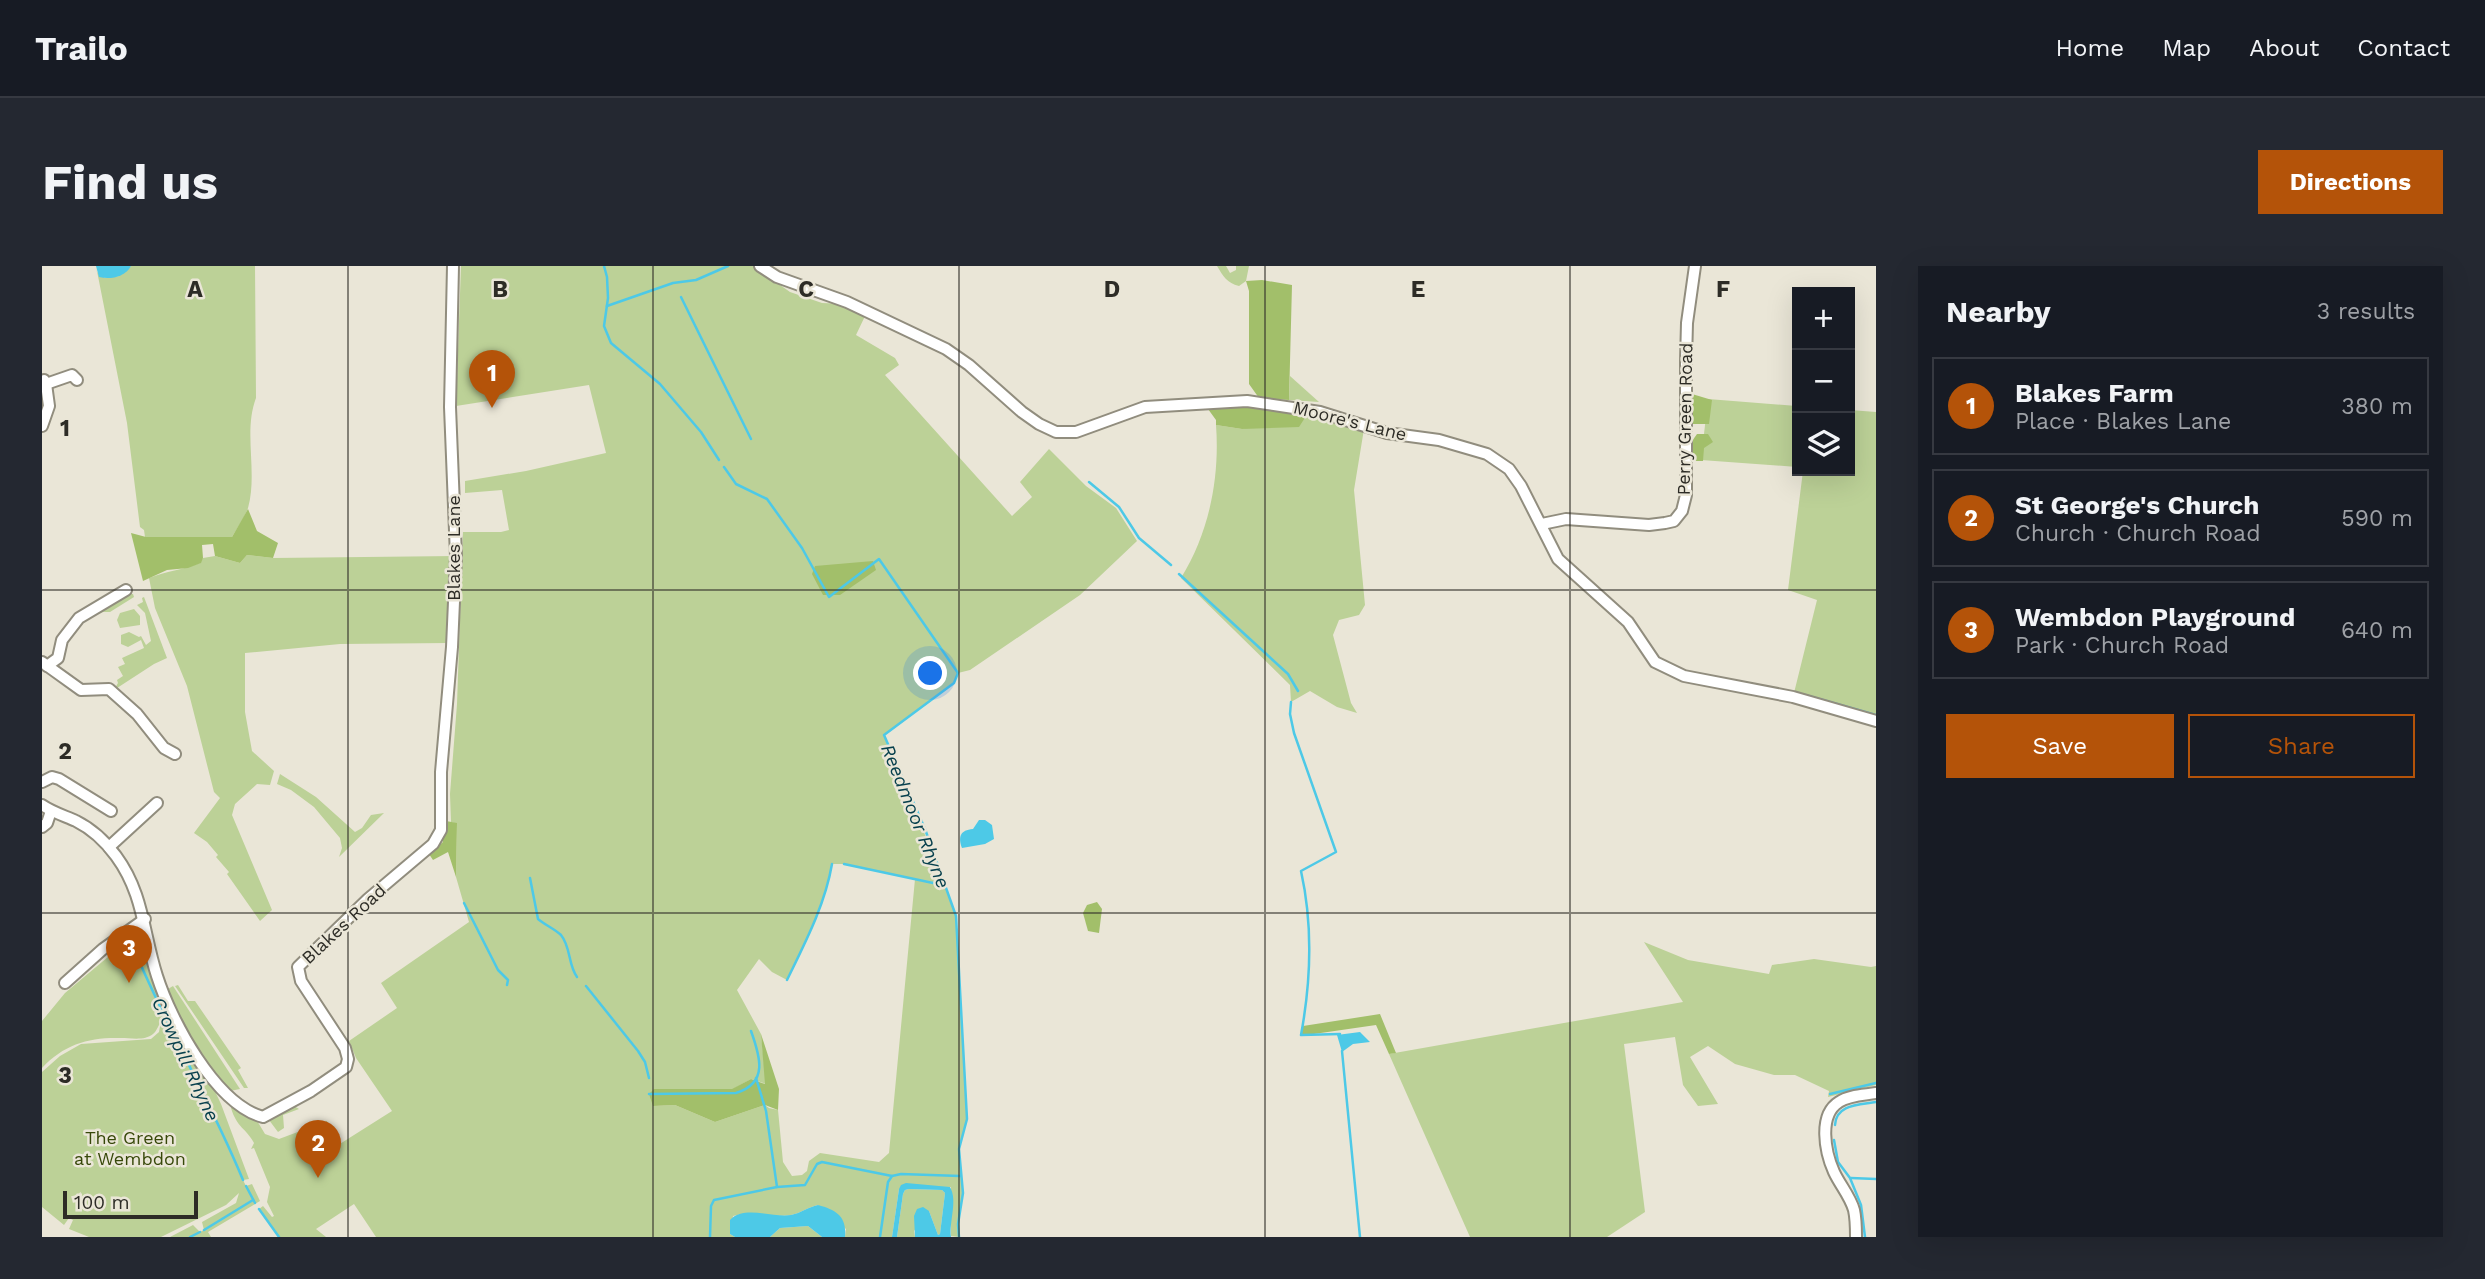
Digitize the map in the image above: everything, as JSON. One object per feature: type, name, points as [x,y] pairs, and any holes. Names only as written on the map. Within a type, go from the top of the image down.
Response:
[{"type":"street","name":"Blakes Lane","points":[[441,830],[441,772],[451,661],[456,556],[450,407],[453,266]]},
{"type":"street","name":"Moore's Lane","points":[[760,266],[777,277],[847,302],[946,349],[970,365],[1039,425],[1056,432],[1076,432],[1145,407],[1247,401],[1292,406],[1353,421],[1387,433],[1439,440],[1487,454],[1509,469],[1542,524],[1558,559],[1628,622],[1655,662],[1669,670],[1704,682],[1793,697],[1876,722]]},
{"type":"street","name":"Perry Green Road","points":[[1542,524],[1566,519],[1649,525],[1674,521],[1682,511],[1686,495],[1687,323],[1695,266]]},
{"type":"street","points":[[42,426],[49,407],[44,381],[67,375],[72,375],[77,380]]},
{"type":"street","points":[[44,664],[58,658],[62,640],[79,618],[126,590]]},
{"type":"street","points":[[44,664],[81,690],[109,689],[137,714],[164,748],[175,754]]},
{"type":"street","points":[[42,782],[52,777],[58,779],[111,811]]},
{"type":"street","points":[[109,847],[157,803]]},
{"type":"street","points":[[42,827],[47,823],[47,808],[82,824],[109,847],[133,883],[145,919],[103,949],[65,983]]},
{"type":"street","name":"Blakes Road","points":[[145,919],[158,978],[177,1022],[200,1062],[238,1103],[258,1116],[269,1116],[322,1085],[346,1067],[348,1059],[345,1048],[301,981],[298,967],[368,899],[433,844],[441,830]]},
{"type":"street","points":[[1856,1237],[1854,1212],[1830,1164],[1826,1123],[1828,1114],[1843,1099],[1876,1093]]},
{"type":"green space","points":[[131,266],[255,266],[256,398],[251,424],[251,494],[247,511],[232,537],[145,537],[144,530],[140,527],[127,423],[97,272],[105,278],[119,276]]},
{"type":"green space","points":[[461,266],[753,266],[790,292],[822,303],[845,304],[866,314],[856,335],[895,358],[899,365],[885,375],[1012,516],[1032,497],[1020,482],[1049,449],[1086,486],[1116,508],[1137,541],[1080,595],[970,670],[958,673],[954,683],[884,736],[956,916],[967,1119],[959,1149],[963,1193],[958,1224],[959,1237],[951,1236],[951,1187],[899,1189],[892,1237],[845,1237],[846,1229],[818,1205],[791,1215],[733,1216],[730,1234],[735,1237],[376,1237],[354,1204],[316,1229],[326,1237],[279,1237],[259,1209],[263,1206],[274,1216],[267,1202],[270,1187],[254,1148],[251,1149],[254,1143],[236,1120],[231,1108],[237,1105],[256,1119],[265,1134],[279,1139],[327,1121],[335,1147],[392,1111],[356,1058],[349,1041],[397,1008],[381,983],[469,922],[456,877],[457,824],[451,822],[450,794],[457,704],[463,532],[509,530],[502,490],[465,493],[465,481],[606,453],[589,385],[456,406]],"holes":[[[832,864],[844,864],[915,879],[889,1153],[879,1162],[820,1153],[809,1161],[807,1171],[802,1175],[792,1176],[783,1162],[778,1110],[765,1105],[715,1122],[675,1105],[653,1106],[654,1089],[733,1089],[751,1079],[766,1084],[761,1034],[737,990],[759,959],[772,972],[787,980],[819,909]]]},
{"type":"green space","points":[[1217,266],[1226,266],[1230,273],[1236,270],[1236,266],[1249,266],[1246,281],[1239,286],[1231,283]]},
{"type":"green space","points":[[1262,280],[1292,285],[1289,400],[1259,398],[1249,384],[1249,291],[1246,281]]},
{"type":"green space","points":[[1290,376],[1319,402],[1289,400]]},
{"type":"green space","points":[[1692,394],[1712,400],[1709,424],[1692,424]]},
{"type":"green space","points":[[1708,399],[1792,406],[1792,467],[1701,460]]},
{"type":"green space","points":[[1245,403],[1308,413],[1299,427],[1242,429],[1216,425],[1216,420],[1208,409]]},
{"type":"green space","points":[[1855,410],[1876,412],[1876,722],[1793,697],[1817,600],[1788,590],[1802,476],[1855,476]]},
{"type":"green space","points":[[1308,413],[1364,429],[1354,490],[1365,605],[1359,615],[1339,620],[1333,635],[1351,703],[1357,713],[1337,707],[1310,691],[1291,702],[1290,685],[1181,578],[1199,543],[1210,504],[1216,465],[1216,425],[1242,429]]},
{"type":"green space","points":[[1697,434],[1708,434],[1713,442],[1704,448],[1703,461],[1689,461],[1690,444]]},
{"type":"green space","points":[[248,509],[257,531],[278,543],[273,558],[247,555],[240,563],[215,556],[213,544],[202,545],[201,563],[188,568],[167,570],[143,581],[131,533],[146,537],[232,537]]},
{"type":"green space","points":[[247,555],[273,558],[456,556],[449,643],[340,644],[245,653],[245,712],[252,751],[274,771],[270,785],[257,784],[235,804],[232,815],[272,910],[260,921],[227,874],[229,872],[216,857],[218,855],[207,842],[194,833],[220,798],[214,792],[187,686],[155,608],[149,578],[200,563],[203,558],[215,556],[240,563]]},
{"type":"green space","points":[[873,561],[876,570],[840,595],[823,595],[812,574],[815,566]]},
{"type":"green space","points":[[128,594],[133,594],[134,597],[110,612],[87,619]]},
{"type":"green space","points":[[144,597],[167,658],[114,690],[117,680],[123,676],[118,667],[125,664],[122,658],[144,648],[141,640],[128,647],[121,644],[121,635],[129,632],[141,636],[146,645],[151,641],[145,613],[137,605],[143,602]]},
{"type":"green space","points":[[134,609],[140,616],[140,625],[120,628],[117,620],[120,613]]},
{"type":"green space","points":[[280,774],[316,797],[355,832],[362,828],[371,815],[384,813],[339,857],[342,848],[340,838],[314,807],[291,790],[277,784]]},
{"type":"green space","points":[[446,821],[457,823],[456,877],[448,852],[433,860],[429,854],[443,842],[441,838]]},
{"type":"green space","points":[[1097,902],[1102,909],[1099,933],[1088,931],[1083,913],[1087,905]]},
{"type":"green space","name":"The Green at Wembdon","points":[[142,926],[146,929],[135,936],[143,956],[147,957],[190,1054],[213,1087],[249,1179],[243,1180],[246,1186],[252,1184],[260,1201],[208,1232],[211,1237],[170,1237],[193,1225],[200,1232],[204,1230],[202,1222],[236,1203],[239,1193],[226,1205],[161,1237],[89,1237],[69,1229],[73,1220],[69,1218],[64,1225],[42,1207],[42,1072],[60,1056],[81,1044],[151,1039],[159,1032],[161,1021],[156,1031],[146,1038],[88,1041],[59,1053],[42,1068],[42,1021],[65,993],[127,941],[125,937]]},
{"type":"green space","points":[[1644,942],[1688,960],[1769,974],[1772,965],[1814,959],[1876,966],[1876,1085],[1828,1097],[1829,1091],[1795,1075],[1774,1075],[1735,1064],[1708,1046],[1690,1057],[1718,1104],[1698,1106],[1683,1085],[1675,1037],[1624,1044],[1645,1212],[1607,1237],[1470,1237],[1389,1054],[1683,1002]]},
{"type":"green space","points":[[178,985],[188,1001],[195,1001],[241,1068],[238,1070],[248,1088],[244,1088],[175,986]]},
{"type":"green space","points":[[173,986],[240,1089],[230,1091],[202,1057],[169,994],[168,989]]},
{"type":"green space","points":[[1380,1014],[1396,1053],[1389,1054],[1376,1025],[1300,1036],[1303,1026]]},
{"type":"green space","points":[[761,1034],[779,1089],[778,1110],[765,1105],[715,1122],[675,1105],[653,1106],[649,1094],[654,1089],[732,1089],[751,1079],[765,1084]]},
{"type":"green space","points":[[294,1106],[299,1109],[283,1115],[284,1128],[278,1132],[269,1120]]},
{"type":"green space","points":[[909,1189],[942,1190],[945,1193],[940,1234],[938,1235],[929,1211],[914,1231],[915,1237],[897,1237],[903,1194]]},
{"type":"green space","points":[[808,1226],[822,1237],[770,1237],[780,1228]]},
{"type":"water","points":[[96,266],[131,266],[121,275],[108,278],[99,277]]},
{"type":"water","points":[[979,820],[985,820],[992,825],[994,839],[985,844],[962,848],[961,835],[973,829]]},
{"type":"water","points":[[1360,1032],[1370,1042],[1353,1044],[1342,1052],[1337,1035]]},
{"type":"water","points":[[906,1183],[950,1187],[953,1198],[951,1237],[915,1237],[914,1216],[917,1209],[923,1207],[929,1211],[938,1235],[940,1234],[945,1193],[942,1190],[909,1189],[903,1194],[897,1237],[892,1237],[899,1189]]},
{"type":"water","points":[[818,1205],[839,1215],[844,1224],[845,1237],[822,1237],[808,1226],[780,1228],[770,1237],[735,1237],[730,1234],[730,1220],[743,1213],[791,1215]]},
{"type":"waterway","name":"Reedmoor Rhyne","points":[[604,266],[608,298],[604,326],[611,343],[660,384],[701,432],[719,460]]},
{"type":"waterway","points":[[607,306],[673,283],[696,280],[728,266]]},
{"type":"waterway","points":[[681,297],[751,439]]},
{"type":"waterway","name":"Reedmoor Rhyne","points":[[724,467],[736,484],[767,499],[802,548],[829,597],[879,559],[958,673],[954,683],[884,735],[925,829],[956,916],[967,1119],[959,1149],[963,1193],[958,1224],[959,1237]]},
{"type":"waterway","points":[[1089,482],[1119,507],[1139,538],[1171,565]]},
{"type":"waterway","points":[[1179,574],[1288,674],[1298,691]]},
{"type":"waterway","points":[[1805,695],[1876,715]]},
{"type":"waterway","points":[[1291,702],[1290,714],[1294,733],[1336,852],[1301,871],[1309,932],[1307,994],[1301,1035],[1340,1034]]},
{"type":"waterway","points":[[787,980],[819,909],[832,864]]},
{"type":"waterway","points":[[844,864],[933,883],[944,881]]},
{"type":"waterway","points":[[530,878],[538,919],[561,935],[577,977]]},
{"type":"waterway","points":[[464,903],[498,970],[508,980],[507,985]]},
{"type":"waterway","name":"Crowpill Rhyne","points":[[129,937],[243,1180]]},
{"type":"waterway","points":[[586,986],[638,1051],[645,1062],[649,1078]]},
{"type":"waterway","points":[[649,1094],[736,1093],[746,1088],[754,1083],[759,1068],[751,1031]]},
{"type":"waterway","points":[[1342,1051],[1360,1237]]},
{"type":"waterway","points":[[756,1078],[766,1111],[777,1187]]},
{"type":"waterway","points":[[1830,1094],[1876,1083]]},
{"type":"waterway","points":[[1835,1125],[1836,1118],[1844,1109],[1876,1102]]},
{"type":"waterway","points":[[1834,1140],[1838,1162],[1850,1178],[1861,1205],[1865,1237]]},
{"type":"waterway","points":[[710,1237],[711,1206],[714,1200],[777,1187],[805,1185],[817,1164],[822,1162],[892,1176]]},
{"type":"waterway","points":[[880,1237],[888,1182],[892,1176],[960,1176]]},
{"type":"waterway","points":[[1851,1178],[1876,1179]]},
{"type":"waterway","name":"Crowpill Rhyne","points":[[246,1186],[255,1203]]},
{"type":"waterway","points":[[204,1230],[253,1200]]},
{"type":"waterway","name":"Crowpill Rhyne","points":[[259,1209],[279,1237]]},
{"type":"waterway","points":[[190,1237],[200,1232]]},
{"type":"place","name":"Blakes Farm","points":[[492,408]]},
{"type":"place","name":"Wembdon Playground","points":[[129,983]]},
{"type":"place","name":"St George's Church","points":[[318,1178]]}]
